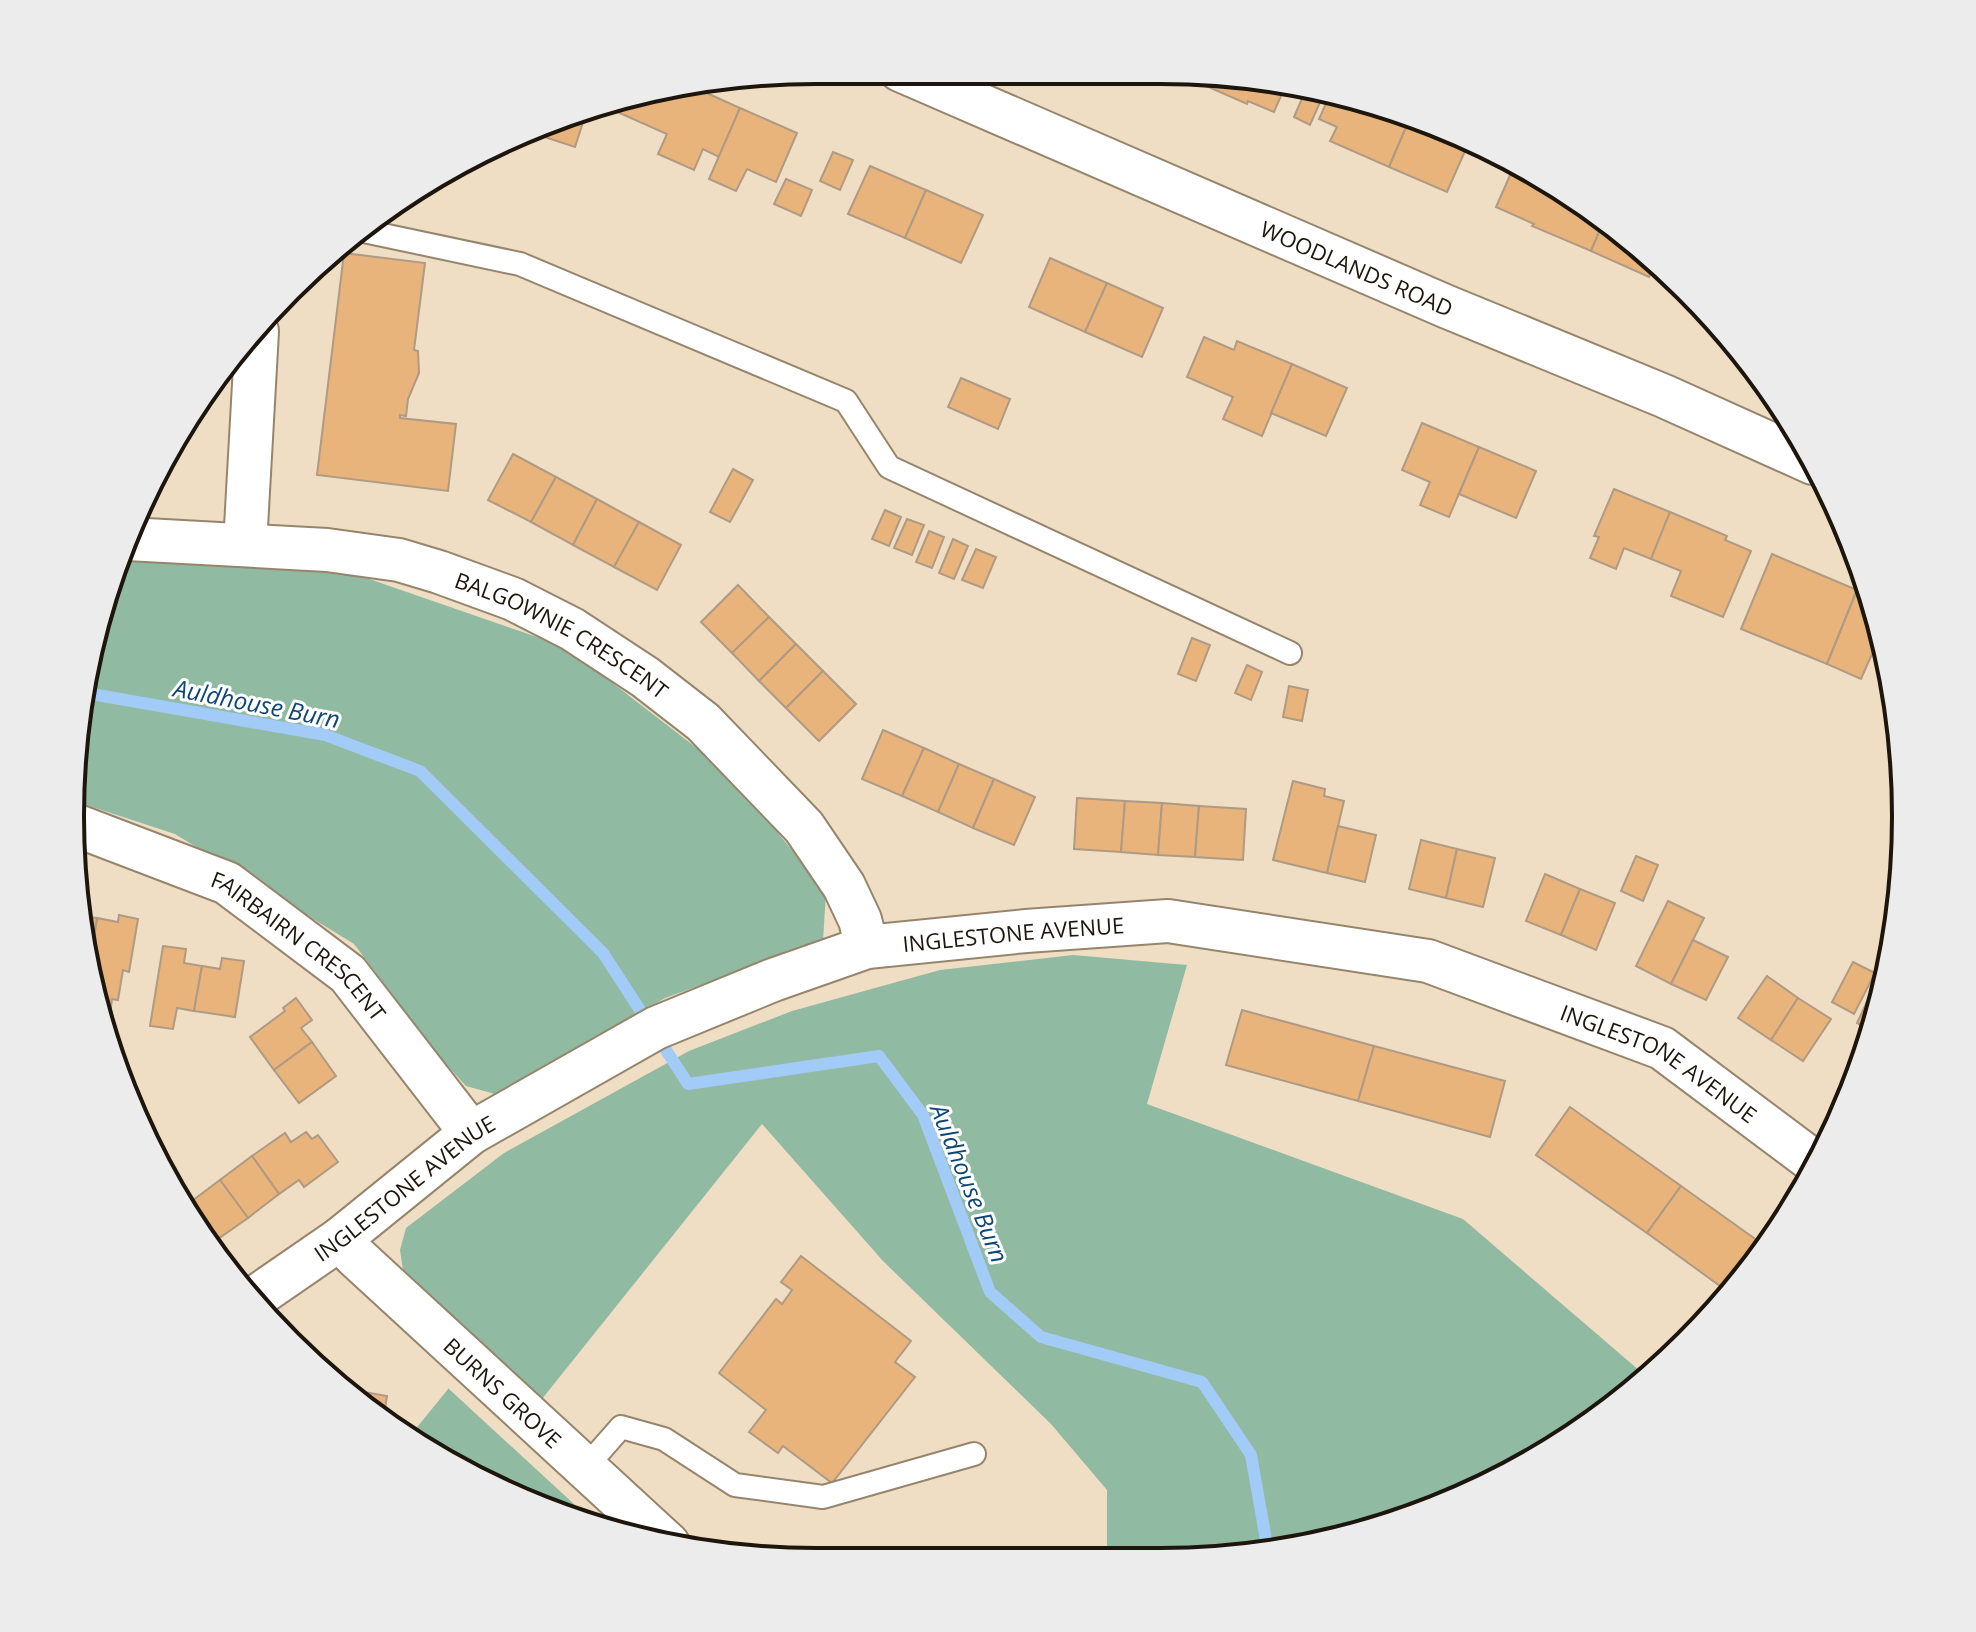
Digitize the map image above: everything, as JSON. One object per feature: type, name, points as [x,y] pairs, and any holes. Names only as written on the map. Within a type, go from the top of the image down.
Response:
[{"type":"street","name":"WOODLANDS ROAD","points":[[932,84],[1445,306],[1664,396],[1797,456]]},
{"type":"street","points":[[245,545],[256,345]]},
{"type":"street","name":"BALGOWNIE CRESCENT","points":[[139,540],[327,550],[399,560],[513,599],[572,629],[645,677],[703,722],[804,827],[844,886],[860,920],[867,947]]},
{"type":"street","name":"FAIRBAIRN CRESCENT","points":[[85,829],[227,883],[348,974],[471,1133]]},
{"type":"street","name":"INGLESTONE AVENUE","points":[[261,1293],[340,1239],[471,1133],[656,1028],[773,980],[867,947],[1026,931],[1168,921],[1428,961],[1662,1048],[1808,1157]]},
{"type":"street","name":"BURNS GROVE","points":[[340,1239],[651,1529]]},
{"type":"lane","points":[[373,233],[520,264],[846,401],[889,467],[1290,653]]},
{"type":"lane","points":[[585,1468],[621,1427],[664,1439],[735,1485],[823,1497],[974,1454]]},
{"type":"green space","points":[[132,556],[352,573],[566,647],[729,773],[826,892],[823,941],[665,998],[502,1096],[466,1086],[444,1062],[354,944],[175,834],[84,804],[90,720],[98,673],[109,627]]},
{"type":"green space","points":[[1073,955],[1187,965],[1147,1104],[1463,1219],[1639,1370],[1567,1425],[1526,1450],[1484,1473],[1395,1509],[1303,1534],[1256,1542],[1107,1548],[1107,1490],[1051,1424],[883,1261],[762,1124],[534,1409],[404,1277],[400,1250],[406,1228],[504,1153],[689,1051],[792,1011],[940,970]]},
{"type":"green space","points":[[449,1388],[578,1508],[492,1473],[416,1429]]},
{"type":"building","points":[[1206,86],[1282,94],[1274,112],[1248,101],[1247,104]]},
{"type":"building","points":[[705,92],[740,108],[719,157],[703,149],[694,170],[658,154],[667,134],[617,112]]},
{"type":"building","points":[[1302,98],[1320,102],[1310,125],[1294,117]]},
{"type":"building","points":[[1326,103],[1406,127],[1389,167],[1330,141],[1337,127],[1319,119]]},
{"type":"building","points":[[740,108],[797,133],[776,182],[747,169],[736,191],[709,179]]},
{"type":"building","points":[[583,122],[575,147],[544,137]]},
{"type":"building","points":[[1406,127],[1465,151],[1447,192],[1389,167]]},
{"type":"building","points":[[833,152],[853,160],[840,190],[820,181]]},
{"type":"building","points":[[870,166],[926,190],[905,238],[848,214]]},
{"type":"building","points":[[1511,174],[1600,230],[1591,251],[1496,207]]},
{"type":"building","points":[[786,179],[812,190],[801,216],[774,204]]},
{"type":"building","points":[[926,190],[983,215],[961,263],[905,238]]},
{"type":"building","points":[[1600,230],[1651,273],[1649,277],[1591,251]]},
{"type":"building","points":[[348,253],[425,263],[414,350],[418,351],[419,373],[408,399],[406,416],[400,415],[400,418],[456,424],[448,491],[317,475],[343,257]]},
{"type":"building","points":[[1050,258],[1107,283],[1085,332],[1029,307]]},
{"type":"building","points":[[1107,283],[1163,308],[1142,357],[1085,332]]},
{"type":"building","points":[[1204,337],[1234,350],[1237,341],[1292,364],[1262,436],[1223,419],[1233,397],[1187,377]]},
{"type":"building","points":[[1292,364],[1347,388],[1326,436],[1271,413]]},
{"type":"building","points":[[961,378],[1010,399],[998,429],[948,407]]},
{"type":"building","points":[[1422,423],[1479,447],[1449,517],[1420,505],[1430,482],[1402,470]]},
{"type":"building","points":[[1479,447],[1536,471],[1516,518],[1459,494]]},
{"type":"building","points":[[513,454],[556,477],[531,522],[488,500]]},
{"type":"building","points":[[733,469],[753,480],[730,522],[710,512]]},
{"type":"building","points":[[556,477],[597,499],[573,545],[531,522]]},
{"type":"building","points":[[1614,489],[1670,512],[1651,559],[1624,548],[1616,569],[1590,558],[1599,537],[1594,536]]},
{"type":"building","points":[[597,499],[639,522],[614,567],[573,545]]},
{"type":"building","points":[[885,510],[901,517],[889,546],[872,539]]},
{"type":"building","points":[[1670,512],[1727,536],[1725,540],[1751,551],[1723,617],[1671,596],[1681,571],[1651,559]]},
{"type":"building","points":[[907,519],[924,525],[912,555],[894,548]]},
{"type":"building","points":[[639,522],[681,545],[657,590],[614,567]]},
{"type":"building","points":[[929,531],[944,537],[932,568],[916,562]]},
{"type":"building","points":[[953,539],[968,546],[954,579],[939,573]]},
{"type":"building","points":[[976,549],[996,557],[983,588],[962,580]]},
{"type":"building","points":[[1772,554],[1856,589],[1827,664],[1741,629]]},
{"type":"building","points":[[738,585],[769,617],[732,653],[701,622]]},
{"type":"building","points":[[1856,592],[1874,655],[1861,679],[1827,664]]},
{"type":"building","points":[[769,617],[796,644],[759,681],[732,653]]},
{"type":"building","points":[[1192,638],[1210,645],[1196,681],[1178,674]]},
{"type":"building","points":[[796,644],[823,671],[786,708],[759,681]]},
{"type":"building","points":[[1247,665],[1262,672],[1251,700],[1235,693]]},
{"type":"building","points":[[823,671],[856,704],[819,741],[786,708]]},
{"type":"building","points":[[1289,686],[1308,690],[1302,721],[1283,717]]},
{"type":"building","points":[[883,730],[924,748],[902,796],[862,779]]},
{"type":"building","points":[[924,748],[959,764],[938,812],[902,796]]},
{"type":"building","points":[[959,764],[994,779],[973,828],[938,812]]},
{"type":"building","points":[[994,779],[1035,797],[1014,845],[973,828]]},
{"type":"building","points":[[1293,781],[1325,789],[1324,796],[1344,801],[1327,873],[1273,860]]},
{"type":"building","points":[[1077,798],[1125,801],[1121,852],[1074,849]]},
{"type":"building","points":[[1125,801],[1162,803],[1158,855],[1121,852]]},
{"type":"building","points":[[1162,803],[1199,806],[1195,857],[1158,855]]},
{"type":"building","points":[[1199,806],[1246,809],[1243,860],[1195,857]]},
{"type":"building","points":[[1338,826],[1376,835],[1365,882],[1327,873]]},
{"type":"building","points":[[1421,840],[1457,849],[1446,898],[1409,889]]},
{"type":"building","points":[[1457,849],[1495,858],[1483,907],[1446,898]]},
{"type":"building","points":[[1636,856],[1658,865],[1643,901],[1621,891]]},
{"type":"building","points":[[1545,874],[1580,889],[1561,935],[1526,921]]},
{"type":"building","points":[[1580,889],[1615,903],[1596,950],[1561,935]]},
{"type":"building","points":[[1668,901],[1704,918],[1671,984],[1636,966]]},
{"type":"building","points":[[119,915],[138,919],[129,972],[123,970],[118,1000],[112,999],[111,1010],[94,936],[97,918],[118,922]]},
{"type":"building","points":[[91,917],[97,918],[94,936]]},
{"type":"building","points":[[1693,940],[1728,957],[1706,1000],[1671,984]]},
{"type":"building","points":[[163,946],[186,949],[184,963],[202,966],[194,1011],[177,1008],[173,1029],[150,1026]]},
{"type":"building","points":[[222,958],[244,961],[235,1017],[194,1011],[202,966],[220,969]]},
{"type":"building","points":[[1853,962],[1875,973],[1854,1014],[1832,1002]]},
{"type":"building","points":[[1767,976],[1798,998],[1771,1040],[1738,1018]]},
{"type":"building","points":[[296,998],[312,1020],[301,1028],[312,1042],[274,1070],[250,1037],[285,1011],[283,1008]]},
{"type":"building","points":[[1798,998],[1831,1019],[1803,1061],[1771,1040]]},
{"type":"building","points":[[1869,998],[1861,1025],[1857,1023]]},
{"type":"building","points":[[1242,1010],[1374,1046],[1358,1101],[1226,1065]]},
{"type":"building","points":[[312,1042],[336,1076],[299,1103],[274,1070]]},
{"type":"building","points":[[1374,1046],[1505,1081],[1490,1137],[1358,1101]]},
{"type":"building","points":[[1570,1107],[1681,1186],[1647,1233],[1536,1155]]},
{"type":"building","points":[[306,1132],[312,1139],[318,1135],[338,1162],[304,1187],[299,1180],[279,1194],[252,1156],[285,1133],[291,1142]]},
{"type":"building","points":[[252,1156],[279,1194],[248,1218],[220,1180]]},
{"type":"building","points":[[220,1180],[248,1218],[218,1239],[193,1200]]},
{"type":"building","points":[[1681,1186],[1757,1240],[1721,1286],[1647,1233]]},
{"type":"building","points":[[801,1256],[911,1341],[895,1362],[915,1377],[832,1483],[783,1446],[778,1453],[749,1432],[766,1410],[719,1373],[776,1299],[782,1304],[792,1290],[781,1282]]},
{"type":"building","points":[[364,1392],[387,1396],[385,1408]]},
{"type":"waterway","name":"Auldhouse Burn","points":[[94,694],[325,735],[420,771],[603,953],[688,1084],[879,1056],[923,1115],[990,1292],[1041,1337],[1202,1382],[1251,1455],[1266,1540]]}]
